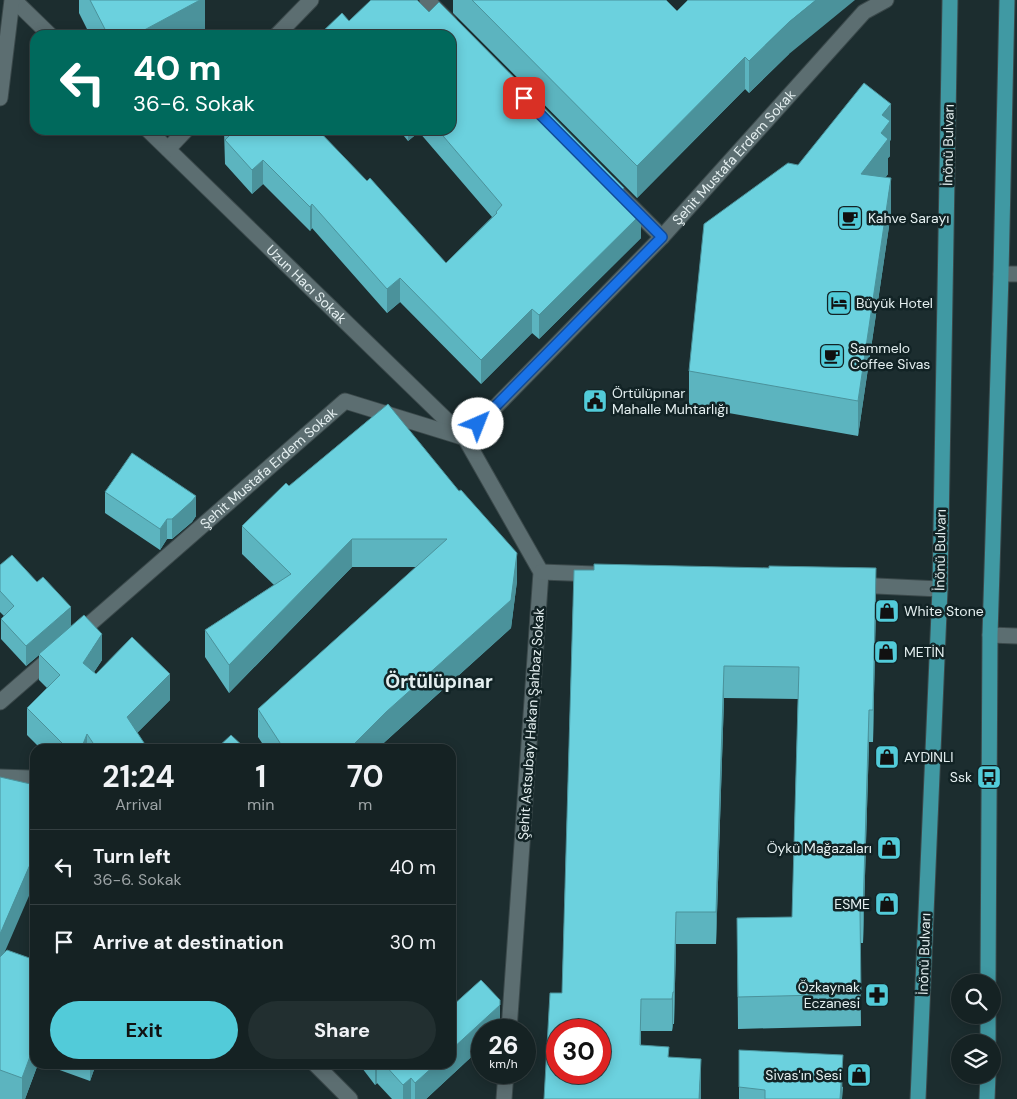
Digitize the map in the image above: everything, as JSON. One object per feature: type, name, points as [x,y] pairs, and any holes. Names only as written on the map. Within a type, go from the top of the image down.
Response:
[{"type":"main road","name":"İnönü Bulvarı","points":[[918,1099],[940,589],[950,0]]},
{"type":"main road","points":[[988,974],[990,635],[1001,274],[1006,0]]},
{"type":"main road","points":[[987,1099],[988,1084]]},
{"type":"street","points":[[13,0],[45,30]]},
{"type":"street","points":[[0,98],[13,0]]},
{"type":"street","points":[[282,30],[311,0]]},
{"type":"street","points":[[427,0],[462,35]]},
{"type":"street","name":"Şehit Mustafa Erdem Sokak","points":[[0,702],[345,402],[465,438],[662,237],[864,12],[886,0]]},
{"type":"street","name":"Uzun Hacı Sokak","points":[[153,135],[465,438]]},
{"type":"street","points":[[168,149],[181,135]]},
{"type":"street","points":[[600,174],[662,237]]},
{"type":"street","points":[[1001,274],[1017,274]]},
{"type":"street","points":[[465,438],[541,572],[611,574]]},
{"type":"street","name":"Şehit Astsubay Hakan Şahbaz Sokak","points":[[510,1019],[541,572]]},
{"type":"street","points":[[840,584],[940,589]]},
{"type":"street","points":[[990,635],[1017,636]]},
{"type":"street","points":[[0,777],[30,778]]},
{"type":"street","points":[[320,1069],[350,1099]]},
{"type":"street","points":[[504,1099],[505,1084]]},
{"type":"building","points":[[90,0],[200,0],[144,30],[105,30]]},
{"type":"building","points":[[371,0],[417,0],[429,12],[439,2],[624,188],[617,194],[641,214],[539,315],[532,309],[481,360],[400,278],[387,289],[312,204],[310,207],[263,160],[252,170],[225,140],[230,135],[323,135],[367,181],[370,178],[446,263],[497,213],[502,205],[442,135],[456,135],[456,30],[324,30],[342,13],[349,21]]},
{"type":"building","points":[[472,0],[666,0],[677,11],[688,0],[816,0],[789,22],[749,61],[745,57],[637,166]]},
{"type":"building","points":[[864,83],[891,104],[882,115],[890,121],[881,133],[888,139],[861,174],[891,178],[858,401],[689,371],[704,224],[788,163],[798,165]]},
{"type":"building","points":[[388,404],[459,491],[461,490],[517,553],[511,600],[386,712],[354,744],[281,744],[258,709],[447,539],[352,539],[229,665],[205,630],[291,574],[242,526],[286,483],[289,486]]},
{"type":"building","points":[[132,453],[196,496],[172,519],[167,519],[160,529],[105,492]]},
{"type":"building","points":[[12,555],[37,582],[43,577],[71,607],[26,646],[1,619],[14,606],[0,591],[0,565]]},
{"type":"building","points":[[594,564],[769,568],[769,566],[876,568],[873,710],[869,710],[863,911],[860,911],[861,994],[738,997],[737,918],[792,917],[799,667],[724,666],[716,912],[676,912],[674,992],[672,999],[641,999],[640,1045],[669,1047],[668,1057],[701,1059],[699,1099],[544,1099],[546,1064],[546,1084],[611,1084],[611,1019],[549,1019],[550,993],[562,993],[574,570],[594,570]]},
{"type":"building","points":[[84,615],[102,634],[83,663],[96,674],[132,637],[170,674],[127,717],[145,744],[94,744],[87,734],[83,744],[63,744],[27,708],[60,675],[39,654]]},
{"type":"building","points":[[231,735],[241,744],[221,744]]},
{"type":"building","points":[[0,777],[30,784],[30,865],[0,934]]},
{"type":"building","points":[[7,950],[30,958],[30,1056],[22,1078],[0,1070],[0,957]]},
{"type":"building","points":[[481,980],[500,1000],[500,1005],[485,1019],[471,1019],[471,1032],[456,1045],[456,1002]]},
{"type":"building","points":[[739,1050],[843,1055],[840,1099],[765,1099],[765,1090],[739,1087]]},
{"type":"building","points":[[389,1069],[430,1069],[415,1083],[411,1078],[403,1085]]},
{"type":"place","name":"Kahve Sarayı","points":[[850,218]]},
{"type":"place","name":"Büyük Hotel","points":[[839,303]]},
{"type":"place","name":"Sammelo Coffee Sivas","points":[[832,356]]},
{"type":"place","name":"Örtülüpınar Mahalle Muhtarlığı","points":[[595,401]]},
{"type":"place","name":"White Stone","points":[[887,611]]},
{"type":"place","name":"METİN","points":[[886,652]]},
{"type":"place","name":"AYDINLI","points":[[887,757]]},
{"type":"place","name":"Ssk","points":[[989,777]]},
{"type":"place","name":"Öykü Mağazaları","points":[[889,848]]},
{"type":"place","name":"ESME","points":[[887,904]]},
{"type":"place","name":"Özkaynak Eczanesi","points":[[877,995]]},
{"type":"place","name":"Sivas'ın Sesi","points":[[859,1075]]},
{"type":"district","name":"Örtülüpınar","points":[[439,681]]},
{"type":"route","points":[[478,424],[662,237],[524,98]]}]
